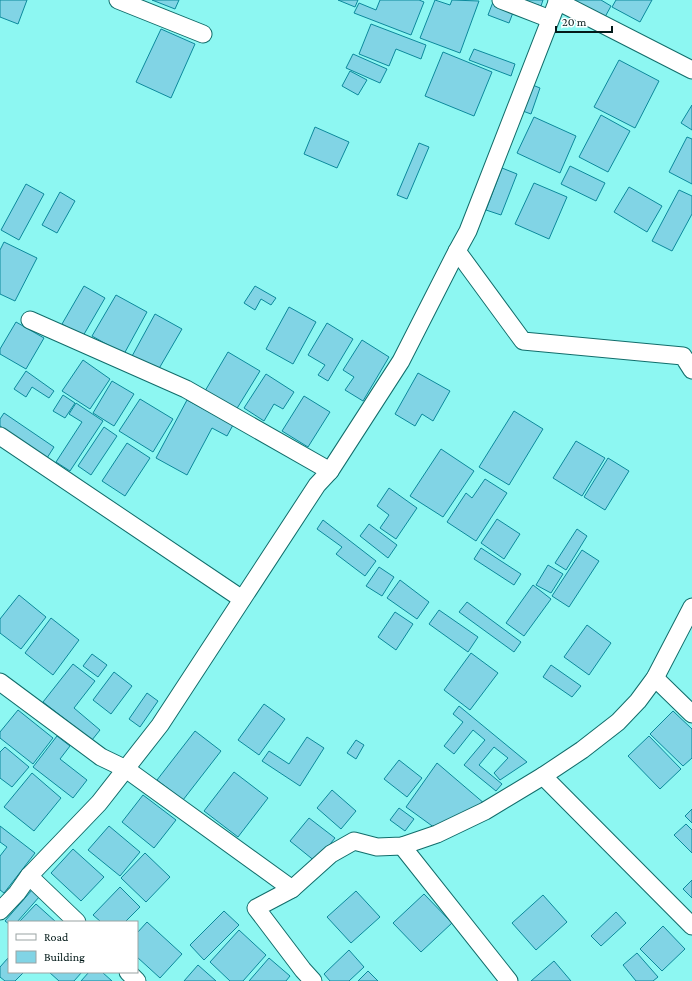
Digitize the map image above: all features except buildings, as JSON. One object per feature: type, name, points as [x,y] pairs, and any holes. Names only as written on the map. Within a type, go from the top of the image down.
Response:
[{"type":"street","points":[[118,0],[203,34]]},
{"type":"street","points":[[501,0],[550,18]]},
{"type":"street","points":[[1,907],[17,893],[29,876],[99,803],[160,725],[317,485],[330,470],[401,361],[468,231],[557,1],[692,70]]},
{"type":"street","points":[[457,251],[523,341],[683,356],[692,370]]},
{"type":"street","points":[[30,320],[186,389],[330,470]]},
{"type":"street","points":[[0,436],[242,599]]},
{"type":"street","points":[[313,981],[256,908],[292,889],[331,854],[354,840],[378,846],[402,846],[437,834],[485,811],[543,776],[582,750],[618,722],[638,701],[655,678],[690,618]]},
{"type":"street","points":[[655,678],[692,714]]},
{"type":"street","points":[[0,682],[101,757],[126,769],[292,889]]},
{"type":"street","points":[[543,776],[692,926]]},
{"type":"street","points":[[402,846],[509,981]]},
{"type":"street","points":[[29,876],[75,921]]},
{"type":"street","points":[[129,973],[137,981]]}]
